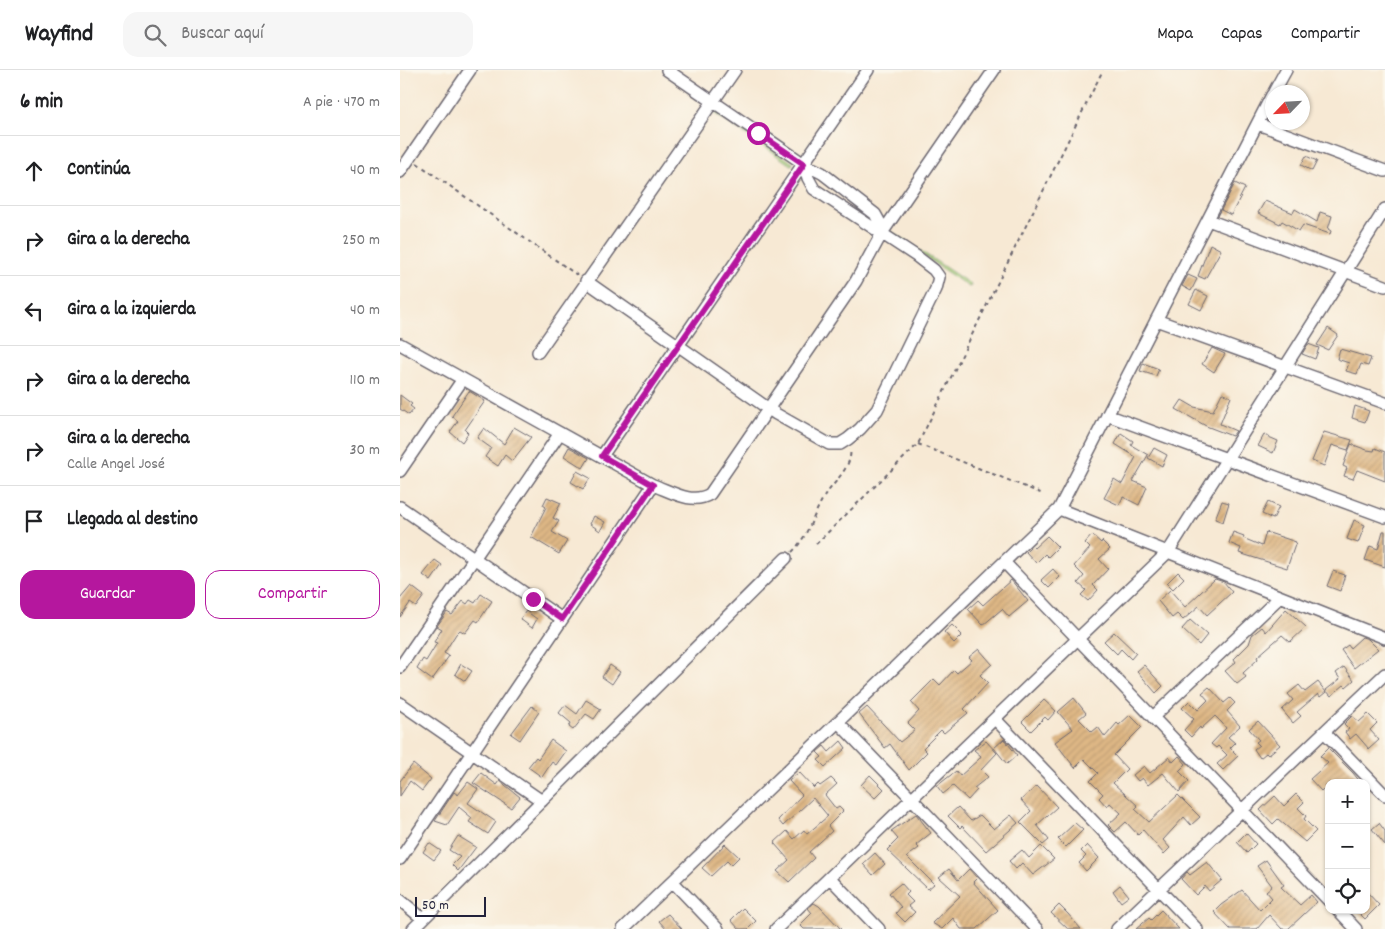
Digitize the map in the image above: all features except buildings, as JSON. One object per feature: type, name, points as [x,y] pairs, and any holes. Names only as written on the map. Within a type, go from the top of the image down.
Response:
[{"type":"street","points":[[400,172],[405,154],[470,70]]},
{"type":"street","points":[[668,70],[804,164],[822,174],[875,214],[880,223],[882,233]]},
{"type":"street","points":[[538,352],[735,70]]},
{"type":"street","points":[[602,456],[868,70]]},
{"type":"street","points":[[400,344],[653,485],[694,500],[702,499],[710,494],[856,281],[882,233],[994,70]]},
{"type":"street","points":[[1278,85],[1286,70]]},
{"type":"street","points":[[623,929],[1059,509],[1265,110]]},
{"type":"street","points":[[1258,124],[1385,171]]},
{"type":"street","points":[[586,282],[768,408],[815,438],[829,444],[840,444],[860,429],[876,410],[936,289],[939,277],[934,270],[814,188],[808,178],[804,164]]},
{"type":"street","points":[[776,929],[1168,552],[1287,367],[1385,209]]},
{"type":"street","points":[[1208,220],[1385,286]]},
{"type":"street","points":[[1156,320],[1385,403]]},
{"type":"street","points":[[400,471],[464,379]]},
{"type":"street","points":[[1107,415],[1385,517]]},
{"type":"street","points":[[400,667],[560,433]]},
{"type":"street","points":[[400,859],[653,485]]},
{"type":"street","points":[[400,507],[562,619]]},
{"type":"street","points":[[1059,509],[1385,638]]},
{"type":"street","points":[[413,929],[786,558]]},
{"type":"street","points":[[1004,562],[1325,897]]},
{"type":"street","points":[[1153,717],[1280,597]]},
{"type":"street","points":[[1117,929],[1385,674]]},
{"type":"street","points":[[400,702],[542,800]]},
{"type":"street","points":[[995,719],[1197,929]]},
{"type":"street","points":[[838,722],[1037,929]]},
{"type":"street","points":[[1324,732],[1385,795]]},
{"type":"street","points":[[830,878],[879,929]]},
{"type":"street","points":[[673,882],[718,929]]},
{"type":"street","points":[[400,900],[423,919]]},
{"type":"street","points":[[1342,914],[1356,929]]},
{"type":"path","points":[[816,544],[918,444],[1103,70]]},
{"type":"path","points":[[405,154],[586,282]]},
{"type":"path","points":[[786,558],[799,545],[814,521],[822,501],[844,468],[851,454],[848,439]]},
{"type":"path","points":[[918,444],[1044,494]]},
{"type":"green space","points":[[717,111],[793,164],[791,165],[715,114]]},
{"type":"green space","points":[[862,212],[971,286],[969,287],[862,214]]},
{"type":"route","points":[[533,599],[562,619],[653,485],[602,456],[804,164],[758,133]]}]
